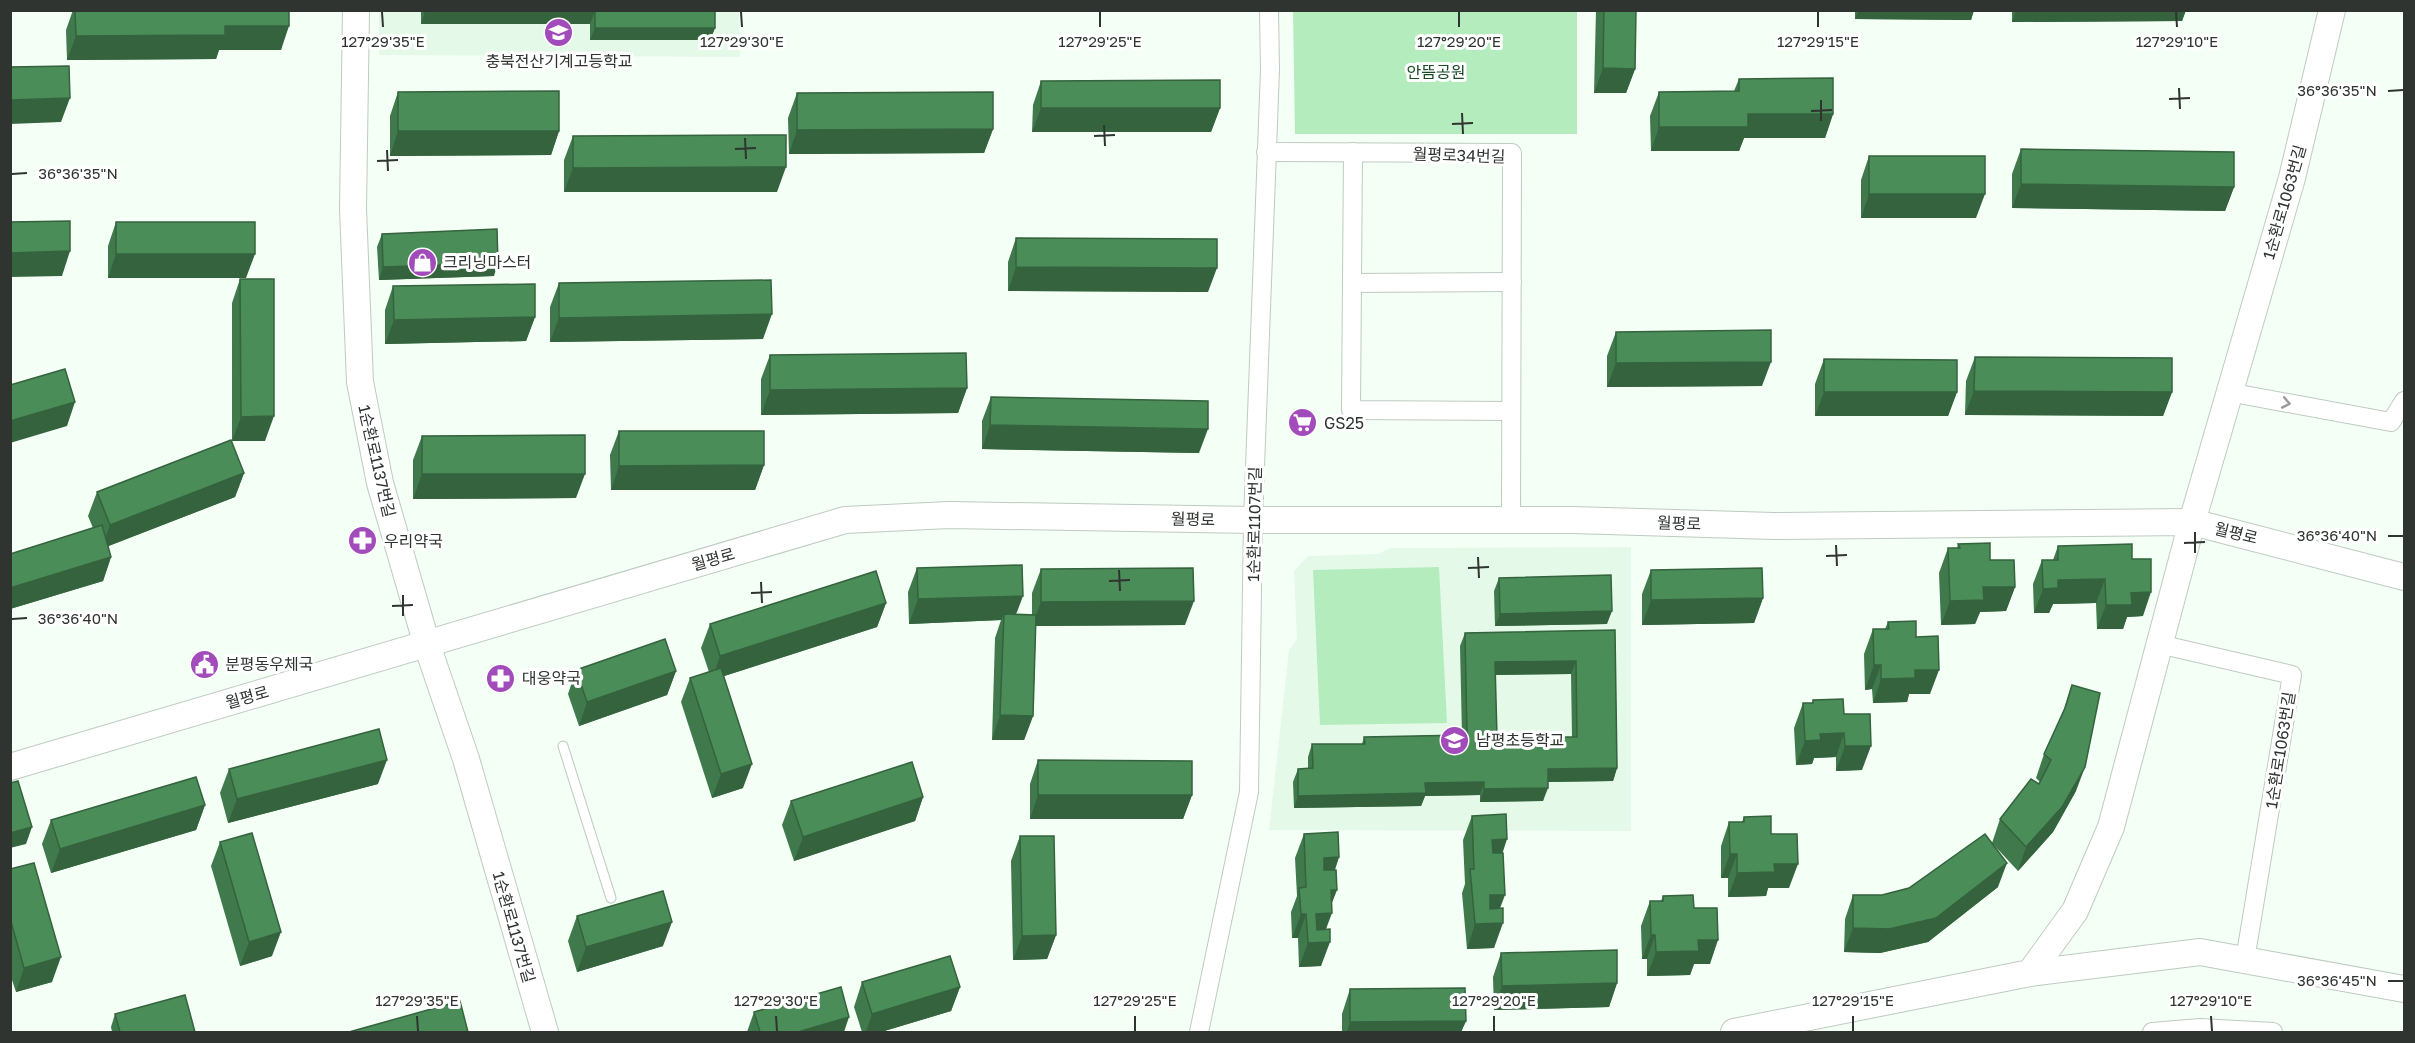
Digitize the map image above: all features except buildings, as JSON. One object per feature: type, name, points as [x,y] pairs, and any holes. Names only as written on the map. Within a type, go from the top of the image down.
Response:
[{"type":"street","name":"1순환로1137번길","points":[[356,10],[353,213],[360,382],[380,483],[427,645],[465,759],[545,1032]]},
{"type":"street","name":"1순환로1107번길","points":[[1198,1032],[1249,792],[1253,520],[1270,70],[1269,10]]},
{"type":"street","name":"1순환로1063번길","points":[[2030,973],[2074,911],[2111,827],[2192,522],[2292,178],[2332,10]]},
{"type":"street","name":"월평로34번길","points":[[1266,152],[1512,153],[1511,519]]},
{"type":"street","points":[[1353,152],[1351,410],[1511,411]]},
{"type":"street","points":[[1352,283],[1512,282]]},
{"type":"street","points":[[2229,392],[2391,422],[2404,401]]},
{"type":"street","name":"월평로","points":[[10,767],[845,520],[950,515],[1253,520],[1511,519],[1774,526],[2192,522],[2404,577]]},
{"type":"street","name":"1순환로1063번길","points":[[2159,644],[2292,675],[2245,960]]},
{"type":"street","points":[[1734,1032],[2030,973],[2200,951],[2404,989]]},
{"type":"street","points":[[2152,1032],[2200,1030],[2273,1032]]},
{"type":"lane","points":[[563,746],[611,898]]},
{"type":"shaded area","name":"충북전산기계고등학교","points":[[379,11],[739,11],[740,57],[379,55]]},
{"type":"shaded area","name":"남평초등학교","points":[[1631,547],[1631,831],[1269,830],[1289,650],[1297,639],[1294,571],[1308,556],[1378,554],[1390,548]]},
{"type":"green space","name":"안뜸공원","points":[[1293,11],[1577,11],[1577,134],[1295,134]]},
{"type":"green space","points":[[1439,567],[1447,723],[1320,725],[1313,570]]},
{"type":"place","name":"충북전산기계고등학교","points":[[559,33]]},
{"type":"place","name":"크리닝마스터","points":[[422,262]]},
{"type":"place","name":"GS25","points":[[1303,423]]},
{"type":"place","name":"우리약국","points":[[363,541]]},
{"type":"place","name":"분평동우체국","points":[[204,664]]},
{"type":"place","name":"대웅약국","points":[[501,678]]},
{"type":"place","name":"남평초등학교","points":[[1455,740]]}]
